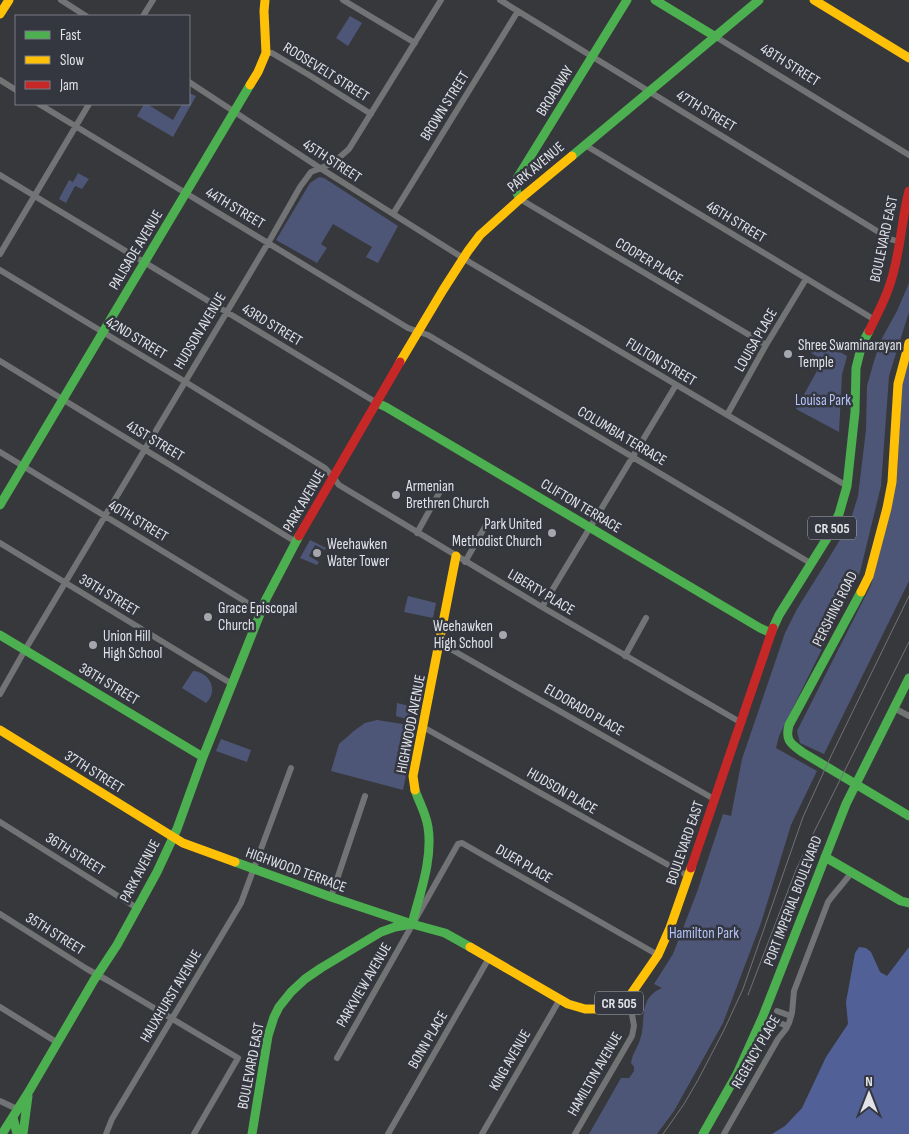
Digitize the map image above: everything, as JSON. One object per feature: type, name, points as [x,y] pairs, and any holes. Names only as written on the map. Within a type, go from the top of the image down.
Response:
[{"type":"main road","points":[[0,14],[9,0]]},
{"type":"main road","name":"PALISADE AVENUE","points":[[0,505],[258,72],[266,53],[265,0]]},
{"type":"main road","name":"BROADWAY","points":[[520,199],[516,191],[516,180],[627,0]]},
{"type":"main road","name":"48TH STREET","points":[[655,0],[716,36]]},
{"type":"main road","name":"PARK AVENUE","points":[[2,1134],[117,945],[157,872],[173,837],[266,598],[333,478],[463,258],[480,234],[520,199],[758,0]]},
{"type":"main road","points":[[814,0],[909,58]]},
{"type":"main road","name":"BOULEVARD EAST","points":[[252,1134],[268,1036],[274,1017],[283,1002],[300,983],[381,932],[412,924],[445,933],[568,1004],[585,1010],[602,1009],[629,997],[658,955],[670,928],[770,633],[779,615],[829,535],[839,514],[847,486],[855,412],[856,368],[862,344],[885,298],[891,280],[907,210],[909,191]]},
{"type":"main road","name":"PERSHING ROAD","points":[[909,342],[898,384],[892,482],[869,576],[786,733],[788,740],[802,752],[909,816]]},
{"type":"main road","name":"CLIFTON TERRACE","points":[[377,403],[770,633]]},
{"type":"main road","name":"HIGHWOOD AVENUE","points":[[412,924],[430,848],[428,827],[413,784],[456,556]]},
{"type":"main road","name":"38TH STREET","points":[[0,635],[203,757]]},
{"type":"main road","name":"PORT IMPERIAL BOULEVARD","points":[[703,1134],[737,1074],[763,1016],[846,804],[909,678]]},
{"type":"main road","name":"37TH STREET","points":[[0,730],[173,837]]},
{"type":"main road","name":"HIGHWOOD TERRACE","points":[[173,837],[183,843],[254,869],[412,924]]},
{"type":"main road","points":[[825,857],[909,904]]},
{"type":"main road","points":[[23,1134],[28,1093]]},
{"type":"main road","points":[[15,1113],[17,1134]]},
{"type":"main road","name":"PARK AVENUE","points":[[12,1134],[15,1113]]},
{"type":"street","points":[[61,0],[84,15]]},
{"type":"street","points":[[144,15],[153,0]]},
{"type":"street","points":[[343,0],[415,43]]},
{"type":"street","name":"HUDSON AVENUE","points":[[0,694],[300,187],[311,172],[333,163],[349,149],[441,0]]},
{"type":"street","name":"47TH STREET","points":[[500,0],[890,238],[900,242]]},
{"type":"street","name":"BROWN STREET","points":[[393,214],[518,11]]},
{"type":"street","name":"48TH STREET","points":[[716,36],[909,155]]},
{"type":"street","name":"ROOSEVELT STREET","points":[[266,53],[272,53],[371,114]]},
{"type":"street","points":[[0,80],[15,89]]},
{"type":"street","name":"45TH STREET","points":[[190,83],[320,168],[463,258]]},
{"type":"street","name":"44TH STREET","points":[[41,105],[408,328],[418,332]]},
{"type":"street","points":[[0,254],[88,105]]},
{"type":"street","name":"46TH STREET","points":[[585,145],[875,320]]},
{"type":"street","name":"43RD STREET","points":[[0,175],[377,403]]},
{"type":"street","name":"COOPER PLACE","points":[[520,199],[766,345]]},
{"type":"street","name":"FULTON STREET","points":[[463,258],[847,486]]},
{"type":"street","name":"42ND STREET","points":[[0,270],[325,468],[333,478]]},
{"type":"street","name":"LOUISA PLACE","points":[[727,415],[806,279]]},
{"type":"street","name":"COLUMBIA TERRACE","points":[[418,332],[428,335],[812,564]]},
{"type":"street","name":"41ST STREET","points":[[0,361],[296,542]]},
{"type":"street","points":[[542,607],[676,385]]},
{"type":"street","name":"40TH STREET","points":[[0,452],[246,602],[260,615]]},
{"type":"street","name":"LIBERTY PLACE","points":[[333,478],[339,486],[465,562],[740,722]]},
{"type":"street","points":[[417,533],[443,486]]},
{"type":"street","points":[[465,562],[486,525]]},
{"type":"street","name":"39TH STREET","points":[[0,543],[232,684]]},
{"type":"street","points":[[625,656],[646,618]]},
{"type":"street","name":"ELDORADO PLACE","points":[[440,643],[714,800]]},
{"type":"street","points":[[894,708],[909,716]]},
{"type":"street","name":"HUDSON PLACE","points":[[424,727],[688,876]]},
{"type":"street","name":"HAUXHURST AVENUE","points":[[106,1134],[112,1119],[241,902],[291,768]]},
{"type":"street","points":[[331,897],[365,796]]},
{"type":"street","name":"36TH STREET","points":[[0,822],[137,908]]},
{"type":"street","name":"DUER PLACE","points":[[412,924],[458,844],[462,843],[658,955]]},
{"type":"street","name":"REGENCY PLACE","points":[[724,1134],[778,1039],[788,1026],[794,991],[828,902],[851,873]]},
{"type":"street","name":"35TH STREET","points":[[0,914],[238,1058],[194,1134]]},
{"type":"street","name":"PARKVIEW AVENUE","points":[[337,1058],[412,924]]},
{"type":"street","name":"BONN PLACE","points":[[388,1134],[489,958]]},
{"type":"street","name":"HAMILTON AVENUE","points":[[576,1134],[632,1036],[634,1026],[629,997]]},
{"type":"street","name":"KING AVENUE","points":[[482,1134],[560,999]]},
{"type":"street","points":[[0,1007],[58,1042]]},
{"type":"street","points":[[777,1011],[791,1016]]},
{"type":"street","points":[[763,1016],[788,1026]]},
{"type":"street","points":[[0,1100],[15,1113]]},
{"type":"green space","points":[[350,16],[362,23],[348,46],[336,38]]},
{"type":"green space","points":[[190,93],[196,96],[173,137],[137,116],[143,105],[149,105],[173,120],[181,105],[190,105]]},
{"type":"green space","points":[[78,173],[89,179],[82,189],[75,186],[66,203],[59,199],[69,180],[73,182]]},
{"type":"green space","points":[[319,177],[324,178],[398,226],[378,263],[366,257],[372,247],[333,224],[321,244],[327,248],[317,263],[276,240],[310,183]]},
{"type":"green space","name":"Hamilton Park","points":[[909,283],[909,312],[889,376],[881,486],[860,572],[779,736],[776,748],[817,771],[791,825],[761,923],[723,1023],[674,1111],[657,1134],[589,1134],[621,1078],[629,1078],[634,1071],[631,1063],[640,1040],[646,1004],[654,993],[662,988],[654,984],[673,954],[697,892],[723,814],[731,816],[742,759],[785,633],[797,609],[849,525],[858,496],[866,430],[867,386],[881,340],[897,311]]},
{"type":"green space","name":"Louisa Park","points":[[819,340],[847,356],[842,375],[839,432],[796,409],[823,360],[811,353]]},
{"type":"green space","points":[[909,357],[909,581],[824,754],[800,743],[797,731],[871,585],[897,476],[902,385]]},
{"type":"green space","points":[[310,540],[326,548],[325,550],[315,545],[309,556],[319,562],[317,565],[300,558]]},
{"type":"green space","points":[[408,596],[436,603],[433,618],[404,612]]},
{"type":"green space","points":[[193,671],[204,675],[211,683],[212,693],[206,703],[182,688]]},
{"type":"green space","points":[[397,703],[413,707],[410,720],[396,716]]},
{"type":"green space","points":[[377,720],[416,726],[403,790],[331,771],[339,744],[365,723]]},
{"type":"green space","points":[[221,739],[251,750],[247,762],[216,751]]},
{"type":"water","points":[[859,947],[866,948],[871,952],[880,972],[887,976],[909,947],[909,1134],[772,1134],[785,1126],[802,1108],[826,1057],[848,1024],[846,1002],[855,953]]},
{"type":"tram line","points":[[663,1134],[698,1080],[743,989],[803,817],[909,596]]},
{"type":"tram line","points":[[748,995],[796,870],[909,642]]},
{"type":"traffic: fast","points":[[520,199],[516,191],[516,180],[627,0]]},
{"type":"traffic: fast","points":[[655,0],[716,37]]},
{"type":"traffic: fast","points":[[572,156],[759,0]]},
{"type":"traffic: fast","points":[[0,505],[250,85]]},
{"type":"traffic: fast","points":[[773,628],[779,615],[829,535],[839,514],[847,486],[855,412],[856,368],[862,344],[869,331]]},
{"type":"traffic: fast","points":[[377,403],[771,633]]},
{"type":"traffic: fast","points":[[2,1134],[117,945],[157,872],[177,829],[203,757],[266,599],[299,536]]},
{"type":"traffic: fast","points":[[861,592],[789,725],[788,738],[802,752],[909,816]]},
{"type":"traffic: fast","points":[[0,635],[203,757]]},
{"type":"traffic: fast","points":[[703,1134],[737,1074],[763,1016],[846,804],[909,678]]},
{"type":"traffic: fast","points":[[235,862],[412,924],[425,876],[429,851],[426,817],[415,790]]},
{"type":"traffic: fast","points":[[825,857],[901,901],[909,903]]},
{"type":"traffic: fast","points":[[252,1134],[268,1036],[274,1017],[291,992],[305,979],[381,932],[395,927],[412,924],[445,933],[470,947]]},
{"type":"traffic: fast","points":[[23,1134],[28,1096]]},
{"type":"traffic: fast","points":[[13,1117],[17,1134]]},
{"type":"traffic: slow","points":[[0,14],[9,0]]},
{"type":"traffic: slow","points":[[250,85],[266,53],[265,0]]},
{"type":"traffic: slow","points":[[814,0],[909,58]]},
{"type":"traffic: slow","points":[[400,362],[443,290],[480,235],[572,156]]},
{"type":"traffic: slow","points":[[861,592],[869,576],[887,508],[892,482],[898,384],[909,343]]},
{"type":"traffic: slow","points":[[415,790],[413,776],[456,556]]},
{"type":"traffic: slow","points":[[0,730],[183,843],[235,862]]},
{"type":"traffic: slow","points":[[470,947],[568,1004],[585,1009],[602,1009],[619,1003],[629,997],[658,955],[670,928],[691,868]]},
{"type":"traffic: jam","points":[[869,331],[892,278],[909,191]]},
{"type":"traffic: jam","points":[[299,536],[400,362]]},
{"type":"traffic: jam","points":[[691,868],[773,628]]},
{"type":"place","name":"Shree Swaminarayan Temple","points":[[788,354]]},
{"type":"place","name":"Armenian Brethren Church","points":[[396,495]]},
{"type":"place","name":"Park United Methodist Church","points":[[552,533]]},
{"type":"place","name":"Weehawken Water Tower","points":[[317,553]]},
{"type":"place","name":"Grace Episcopal Church","points":[[208,617]]},
{"type":"place","name":"Weehawken High School","points":[[503,635]]},
{"type":"place","name":"Union Hill High School","points":[[93,645]]}]
